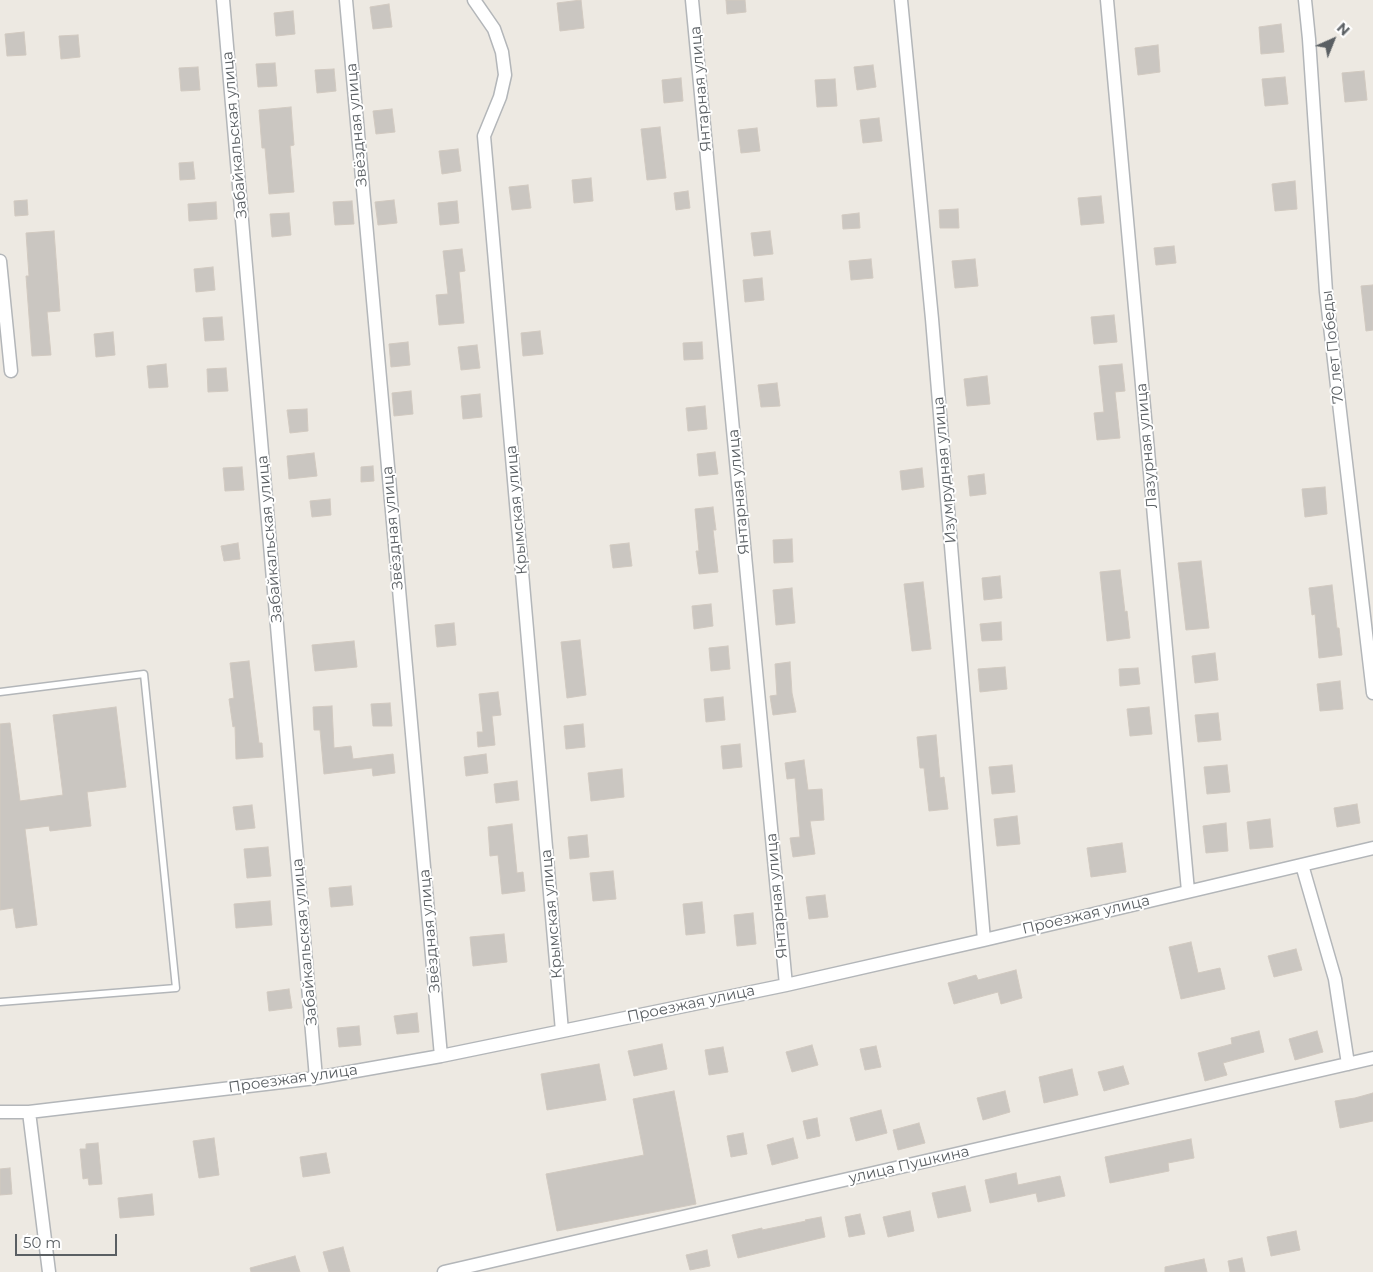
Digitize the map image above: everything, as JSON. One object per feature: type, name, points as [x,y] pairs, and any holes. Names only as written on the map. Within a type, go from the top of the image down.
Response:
[{"type":"street","name":"Забайкальская улица","points":[[223,0],[316,1078]]},
{"type":"street","name":"Звёздная улица","points":[[346,0],[441,1056]]},
{"type":"street","name":"Крымская улица","points":[[474,0],[494,29],[502,52],[505,75],[500,97],[484,136],[562,1031]]},
{"type":"street","name":"Янтарная улица","points":[[692,0],[786,985]]},
{"type":"street","name":"Изумрудная улица","points":[[901,0],[932,319],[984,940]]},
{"type":"street","name":"Лазурная улица","points":[[1107,0],[1188,891]]},
{"type":"street","name":"70 лет Победы","points":[[1305,0],[1326,292],[1373,693]]},
{"type":"street","points":[[0,261],[11,371]]},
{"type":"street","name":"Проезжая улица","points":[[0,1112],[29,1112],[316,1078],[441,1056],[786,985],[1373,848]]},
{"type":"street","points":[[1302,865],[1336,979],[1348,1064]]},
{"type":"street","name":"улица Пушкина","points":[[444,1272],[1373,1058]]},
{"type":"street","points":[[29,1112],[49,1272]]},
{"type":"lane","points":[[0,692],[144,674],[176,988],[0,1002]]},
{"type":"building","points":[[581,0],[584,28],[560,31],[557,3]]},
{"type":"building","points":[[726,0],[745,0],[746,12],[727,14]]},
{"type":"building","points":[[389,4],[392,27],[373,29],[370,7]]},
{"type":"building","points":[[293,11],[295,34],[276,36],[274,13]]},
{"type":"building","points":[[1281,24],[1284,52],[1261,54],[1259,27]]},
{"type":"building","points":[[24,32],[26,55],[7,56],[5,34]]},
{"type":"building","points":[[78,35],[80,57],[61,59],[59,36]]},
{"type":"building","points":[[1158,45],[1160,72],[1138,75],[1135,48]]},
{"type":"building","points":[[275,63],[277,86],[258,87],[256,64]]},
{"type":"building","points":[[873,65],[876,87],[857,90],[854,67]]},
{"type":"building","points":[[198,67],[200,90],[181,91],[179,68]]},
{"type":"building","points":[[334,69],[336,91],[317,93],[315,70]]},
{"type":"building","points":[[1364,71],[1367,100],[1345,102],[1342,73]]},
{"type":"building","points":[[1285,77],[1288,104],[1265,106],[1262,79]]},
{"type":"building","points":[[681,78],[683,101],[664,103],[662,80]]},
{"type":"building","points":[[835,79],[837,106],[817,107],[815,80]]},
{"type":"building","points":[[291,107],[294,145],[290,146],[294,192],[269,194],[265,148],[262,148],[259,110]]},
{"type":"building","points":[[392,109],[395,132],[376,134],[373,111]]},
{"type":"building","points":[[879,118],[882,141],[863,143],[860,120]]},
{"type":"building","points":[[660,127],[666,178],[647,180],[641,129]]},
{"type":"building","points":[[757,128],[760,151],[741,153],[738,130]]},
{"type":"building","points":[[458,149],[461,171],[442,174],[439,151]]},
{"type":"building","points":[[193,162],[195,179],[180,180],[179,163]]},
{"type":"building","points":[[591,178],[593,201],[574,203],[572,180]]},
{"type":"building","points":[[1295,181],[1297,209],[1275,211],[1272,184]]},
{"type":"building","points":[[528,185],[531,208],[512,210],[509,187]]},
{"type":"building","points":[[688,191],[690,208],[676,210],[674,193]]},
{"type":"building","points":[[1101,196],[1104,223],[1081,225],[1078,198]]},
{"type":"building","points":[[27,200],[28,215],[15,216],[14,201]]},
{"type":"building","points":[[394,200],[397,223],[378,225],[375,202]]},
{"type":"building","points":[[352,201],[354,224],[335,225],[333,202]]},
{"type":"building","points":[[457,201],[459,223],[440,225],[438,203]]},
{"type":"building","points":[[216,202],[217,219],[189,221],[188,204]]},
{"type":"building","points":[[958,209],[959,228],[940,228],[939,210]]},
{"type":"building","points":[[289,213],[291,235],[272,237],[270,214]]},
{"type":"building","points":[[859,213],[860,228],[843,229],[842,215]]},
{"type":"building","points":[[54,231],[60,311],[47,312],[51,355],[32,356],[26,276],[29,276],[26,233]]},
{"type":"building","points":[[770,231],[773,254],[754,256],[751,233]]},
{"type":"building","points":[[1174,246],[1176,263],[1156,265],[1154,248]]},
{"type":"building","points":[[462,249],[465,271],[459,272],[464,323],[439,325],[436,295],[448,294],[443,251]]},
{"type":"building","points":[[871,259],[873,278],[851,280],[849,261]]},
{"type":"building","points":[[975,259],[978,286],[955,288],[952,261]]},
{"type":"building","points":[[213,267],[215,290],[196,292],[194,269]]},
{"type":"building","points":[[762,278],[764,300],[745,302],[743,280]]},
{"type":"building","points":[[1373,285],[1373,330],[1366,331],[1361,286]]},
{"type":"building","points":[[1114,315],[1117,342],[1094,344],[1091,317]]},
{"type":"building","points":[[222,317],[224,340],[205,341],[203,318]]},
{"type":"building","points":[[540,331],[543,354],[523,356],[521,333]]},
{"type":"building","points":[[113,332],[115,355],[96,357],[94,334]]},
{"type":"building","points":[[408,342],[410,365],[391,367],[389,344]]},
{"type":"building","points":[[702,342],[703,359],[684,360],[683,343]]},
{"type":"building","points":[[477,345],[480,368],[461,370],[458,347]]},
{"type":"building","points":[[166,364],[168,387],[149,388],[147,366]]},
{"type":"building","points":[[1122,364],[1125,391],[1115,392],[1120,438],[1097,440],[1094,413],[1104,412],[1099,366]]},
{"type":"building","points":[[226,368],[228,391],[208,392],[207,369]]},
{"type":"building","points":[[987,376],[990,404],[967,406],[964,379]]},
{"type":"building","points":[[777,383],[780,406],[761,407],[758,385]]},
{"type":"building","points":[[411,391],[413,414],[394,416],[392,393]]},
{"type":"building","points":[[480,394],[482,417],[463,419],[461,396]]},
{"type":"building","points":[[705,406],[707,429],[688,431],[686,408]]},
{"type":"building","points":[[307,409],[308,431],[290,433],[287,410]]},
{"type":"building","points":[[715,452],[718,474],[699,476],[697,454]]},
{"type":"building","points":[[314,453],[317,476],[289,479],[287,456]]},
{"type":"building","points":[[373,466],[374,481],[361,482],[361,467]]},
{"type":"building","points":[[242,467],[244,490],[225,491],[223,468]]},
{"type":"building","points":[[922,468],[924,487],[902,490],[900,471]]},
{"type":"building","points":[[984,474],[986,494],[970,496],[968,476]]},
{"type":"building","points":[[1325,487],[1327,514],[1305,517],[1302,489]]},
{"type":"building","points":[[330,499],[331,515],[312,517],[310,501]]},
{"type":"building","points":[[713,507],[716,530],[713,530],[718,572],[699,574],[696,551],[699,551],[695,509]]},
{"type":"building","points":[[792,539],[793,562],[774,563],[773,540]]},
{"type":"building","points":[[238,543],[240,559],[224,561],[221,546]]},
{"type":"building","points":[[629,543],[632,566],[613,568],[610,545]]},
{"type":"building","points":[[1201,561],[1209,628],[1186,630],[1178,563]]},
{"type":"building","points":[[1120,570],[1130,638],[1107,641],[1100,572]]},
{"type":"building","points":[[1000,576],[1002,598],[984,600],[982,578]]},
{"type":"building","points":[[923,582],[931,649],[912,651],[904,584]]},
{"type":"building","points":[[1332,585],[1342,655],[1319,658],[1315,614],[1312,615],[1309,588]]},
{"type":"building","points":[[792,588],[795,623],[776,625],[773,590]]},
{"type":"building","points":[[711,604],[713,626],[694,629],[692,606]]},
{"type":"building","points":[[1001,622],[1002,640],[982,641],[980,624]]},
{"type":"building","points":[[454,623],[456,645],[437,647],[435,625]]},
{"type":"building","points":[[580,640],[586,695],[567,698],[561,642]]},
{"type":"building","points":[[354,641],[357,667],[315,671],[312,645]]},
{"type":"building","points":[[728,646],[730,669],[711,671],[709,648]]},
{"type":"building","points":[[1215,653],[1218,680],[1195,683],[1192,656]]},
{"type":"building","points":[[249,661],[259,743],[262,743],[263,757],[236,759],[235,726],[233,727],[229,699],[234,698],[230,663]]},
{"type":"building","points":[[790,662],[792,693],[796,712],[773,715],[770,696],[777,695],[775,664]]},
{"type":"building","points":[[1005,667],[1007,689],[980,692],[978,669]]},
{"type":"building","points":[[1138,668],[1140,684],[1120,686],[1119,669]]},
{"type":"building","points":[[1340,681],[1343,709],[1320,711],[1317,684]]},
{"type":"building","points":[[498,692],[501,715],[492,716],[495,745],[478,747],[477,732],[483,732],[479,694]]},
{"type":"building","points":[[723,697],[725,720],[706,722],[704,699]]},
{"type":"building","points":[[390,703],[392,726],[373,726],[371,704]]},
{"type":"building","points":[[332,706],[334,748],[351,746],[353,759],[393,754],[395,773],[373,776],[372,768],[324,774],[320,730],[314,730],[313,707]]},
{"type":"building","points":[[116,707],[126,787],[87,792],[91,826],[50,831],[49,826],[25,829],[37,925],[16,928],[13,908],[0,910],[0,724],[10,723],[20,801],[63,795],[53,715]]},
{"type":"building","points":[[1149,707],[1152,734],[1130,736],[1127,709]]},
{"type":"building","points":[[1218,713],[1221,740],[1198,742],[1195,715]]},
{"type":"building","points":[[583,724],[585,747],[566,749],[564,726]]},
{"type":"building","points":[[936,735],[940,778],[944,777],[948,809],[929,811],[924,768],[920,768],[917,737]]},
{"type":"building","points":[[740,744],[742,767],[723,769],[721,746]]},
{"type":"building","points":[[486,754],[488,773],[466,776],[464,757]]},
{"type":"building","points":[[804,760],[808,790],[822,789],[824,820],[810,821],[815,854],[793,857],[790,838],[800,837],[795,778],[787,779],[785,763]]},
{"type":"building","points":[[1012,765],[1015,792],[992,794],[989,767]]},
{"type":"building","points":[[1227,765],[1230,792],[1207,794],[1204,767]]},
{"type":"building","points":[[622,769],[624,797],[591,801],[588,773]]},
{"type":"building","points":[[517,781],[519,800],[496,803],[494,784]]},
{"type":"building","points":[[1357,804],[1360,823],[1337,827],[1334,808]]},
{"type":"building","points":[[252,805],[255,828],[236,830],[233,807]]},
{"type":"building","points":[[1017,816],[1020,844],[997,846],[994,819]]},
{"type":"building","points":[[1270,819],[1273,847],[1250,849],[1247,822]]},
{"type":"building","points":[[1226,823],[1228,851],[1206,853],[1203,826]]},
{"type":"building","points":[[512,824],[517,873],[523,872],[525,891],[502,894],[498,855],[490,856],[488,827]]},
{"type":"building","points":[[587,835],[589,857],[570,859],[568,837]]},
{"type":"building","points":[[1122,843],[1126,872],[1091,877],[1087,848]]},
{"type":"building","points":[[268,847],[271,876],[247,878],[244,849]]},
{"type":"building","points":[[613,871],[616,899],[593,901],[590,873]]},
{"type":"building","points":[[351,886],[353,905],[331,907],[329,888]]},
{"type":"building","points":[[825,895],[828,917],[809,919],[806,897]]},
{"type":"building","points":[[270,901],[272,925],[236,928],[234,904]]},
{"type":"building","points":[[702,902],[705,933],[686,935],[683,904]]},
{"type":"building","points":[[753,913],[756,944],[737,946],[734,915]]},
{"type":"building","points":[[504,934],[507,962],[473,966],[470,937]]},
{"type":"building","points":[[1191,942],[1198,973],[1220,968],[1225,989],[1181,999],[1169,947]]},
{"type":"building","points":[[1296,949],[1302,970],[1274,977],[1268,956]]},
{"type":"building","points":[[1016,970],[1022,998],[1001,1004],[998,992],[954,1004],[948,983],[976,975],[978,980]]},
{"type":"building","points":[[289,989],[292,1008],[269,1011],[267,992]]},
{"type":"building","points":[[417,1013],[419,1032],[397,1034],[394,1016]]},
{"type":"building","points":[[359,1026],[361,1045],[339,1047],[337,1028]]},
{"type":"building","points":[[1259,1031],[1264,1052],[1223,1063],[1227,1075],[1205,1081],[1198,1053],[1232,1044],[1231,1038]]},
{"type":"building","points":[[1317,1031],[1323,1052],[1295,1060],[1289,1039]]},
{"type":"building","points":[[662,1044],[667,1069],[634,1076],[628,1051]]},
{"type":"building","points":[[812,1045],[818,1065],[792,1072],[786,1052]]},
{"type":"building","points":[[876,1046],[881,1067],[865,1070],[860,1049]]},
{"type":"building","points":[[723,1047],[728,1072],[709,1075],[705,1050]]},
{"type":"building","points":[[599,1064],[606,1100],[547,1110],[541,1074]]},
{"type":"building","points":[[1123,1066],[1129,1084],[1104,1091],[1098,1072]]},
{"type":"building","points":[[1072,1069],[1078,1095],[1044,1103],[1039,1077]]},
{"type":"building","points":[[674,1091],[696,1204],[557,1231],[546,1174],[644,1155],[633,1099]]},
{"type":"building","points":[[1005,1091],[1010,1112],[983,1120],[977,1098]]},
{"type":"building","points":[[1373,1093],[1373,1121],[1340,1128],[1335,1101]]},
{"type":"building","points":[[881,1110],[887,1133],[856,1141],[850,1118]]},
{"type":"building","points":[[817,1118],[820,1136],[807,1139],[803,1121]]},
{"type":"building","points":[[919,1123],[925,1143],[898,1150],[893,1130]]},
{"type":"building","points":[[743,1133],[747,1154],[731,1157],[727,1136]]},
{"type":"building","points":[[214,1138],[219,1175],[199,1178],[193,1141]]},
{"type":"building","points":[[793,1138],[798,1158],[772,1165],[767,1145]]},
{"type":"building","points":[[1191,1139],[1194,1158],[1168,1163],[1169,1171],[1110,1183],[1105,1157]]},
{"type":"building","points":[[98,1143],[102,1184],[89,1185],[88,1178],[83,1179],[80,1149],[86,1149],[86,1144]]},
{"type":"building","points":[[326,1153],[330,1173],[303,1177],[300,1157]]},
{"type":"building","points":[[10,1168],[12,1194],[0,1195],[0,1169]]},
{"type":"building","points":[[1016,1173],[1018,1185],[1060,1176],[1065,1196],[1038,1202],[1036,1193],[990,1203],[985,1180]]},
{"type":"building","points":[[965,1186],[971,1211],[938,1218],[932,1193]]},
{"type":"building","points":[[152,1194],[154,1215],[120,1218],[118,1198]]},
{"type":"building","points":[[910,1211],[914,1231],[888,1237],[883,1217]]},
{"type":"building","points":[[860,1214],[865,1234],[849,1237],[845,1217]]},
{"type":"building","points":[[821,1217],[825,1237],[738,1258],[732,1235]]},
{"type":"building","points":[[1296,1231],[1300,1250],[1271,1256],[1267,1237]]},
{"type":"building","points":[[343,1247],[350,1272],[329,1272],[323,1252]]},
{"type":"building","points":[[707,1250],[710,1266],[690,1270],[686,1255]]},
{"type":"building","points":[[295,1256],[300,1272],[251,1272],[250,1268]]},
{"type":"building","points":[[1242,1258],[1245,1272],[1230,1272],[1228,1261]]},
{"type":"building","points":[[1204,1259],[1207,1272],[1165,1272],[1165,1267]]}]
